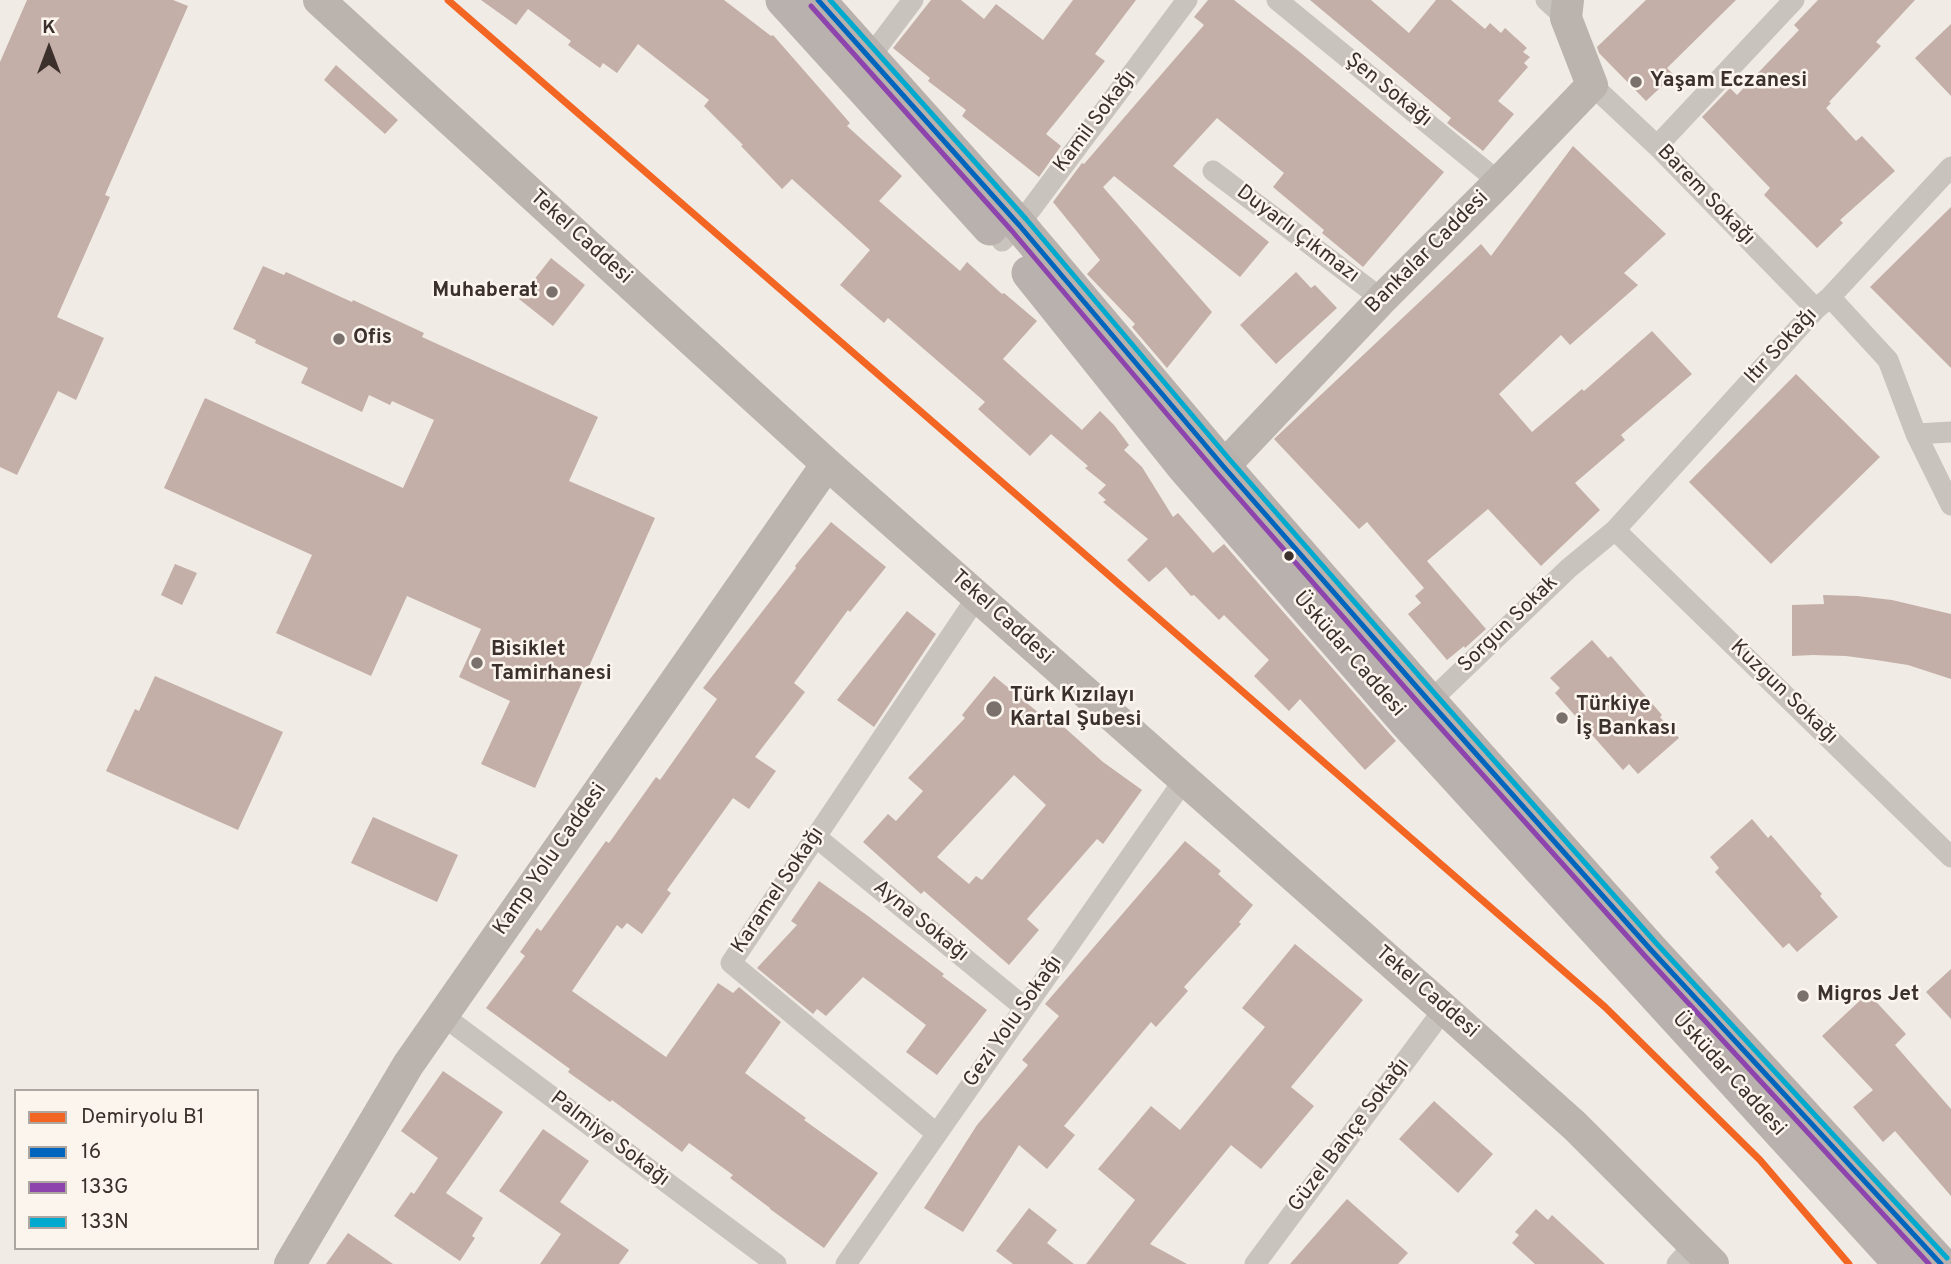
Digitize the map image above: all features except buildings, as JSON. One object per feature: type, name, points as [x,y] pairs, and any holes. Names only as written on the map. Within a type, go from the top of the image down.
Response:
[{"type":"main road","name":"Üsküdar Caddesi","points":[[783,0],[1010,233]]},
{"type":"main road","name":"Üsküdar Caddesi","points":[[818,0],[870,57],[1010,233],[1213,477],[1901,1264]]},
{"type":"main road","name":"Üsküdar Caddesi","points":[[1419,713],[1705,1009],[1941,1264]]},
{"type":"street","name":"Tekel Caddesi","points":[[320,0],[827,464],[1575,1126],[1695,1258]]},
{"type":"street","points":[[870,57],[913,0]]},
{"type":"street","name":"Kamil Sokağı","points":[[1010,233],[1187,0]]},
{"type":"street","name":"Şen Sokağı","points":[[1277,0],[1499,182]]},
{"type":"street","points":[[1657,146],[1794,0]]},
{"type":"street","points":[[1560,6],[1592,85]]},
{"type":"street","name":"Bankalar Caddesi","points":[[1213,477],[1382,299],[1592,85]]},
{"type":"street","name":"Barem Sokağı","points":[[1592,85],[1823,303],[1888,360],[1916,434],[1951,505]]},
{"type":"street","name":"Itır Sokağı","points":[[1615,530],[1951,167]]},
{"type":"street","name":"Duyarlı Çıkmazı","points":[[1213,171],[1382,299]]},
{"type":"street","points":[[1916,434],[1951,432]]},
{"type":"street","name":"Kamp Yolu Caddesi","points":[[290,1264],[408,1065],[827,464]]},
{"type":"street","name":"Sorgun Sokak","points":[[1419,713],[1569,568],[1615,530]]},
{"type":"street","name":"Kuzgun Sokağı","points":[[1615,530],[1951,857]]},
{"type":"street","name":"Karamel Sokağı","points":[[937,1133],[731,963],[977,597]]},
{"type":"street","name":"Gezi Yolu Sokağı","points":[[845,1264],[1184,780]]},
{"type":"street","name":"Ayna Sokağı","points":[[816,837],[1024,1007]]},
{"type":"street","name":"Güzel Bahçe Sokağı","points":[[1255,1264],[1444,1009]]},
{"type":"street","name":"Palmiye Sokağı","points":[[442,1016],[776,1264]]},
{"type":"rail line","name":"B1","points":[[448,0],[1605,1007],[1760,1160],[1849,1264]]},
{"type":"transit line","name":"16","points":[[818,0],[1019,225],[1223,466],[1429,701],[1651,950],[1941,1264]]},
{"type":"transit line","name":"133N","points":[[830,0],[1026,219],[1230,460],[1657,944],[1947,1258]]},
{"type":"transit line","name":"133G","points":[[811,6],[1012,231],[1216,472],[1422,707],[1645,956],[1929,1264]]},
{"type":"place","name":"Yaşam Eczanesi","points":[[1636,82]]},
{"type":"place","name":"Muhaberat","points":[[552,292]]},
{"type":"place","name":"Ofis","points":[[339,339]]},
{"type":"place","name":"Bisiklet Tamirhanesi","points":[[477,663]]},
{"type":"place","name":"Türk Kızılayı Kartal Şubesi","points":[[994,709]]},
{"type":"place","name":"Türkiye İş Bankası","points":[[1562,718]]},
{"type":"place","name":"Migros Jet","points":[[1803,996]]}]
